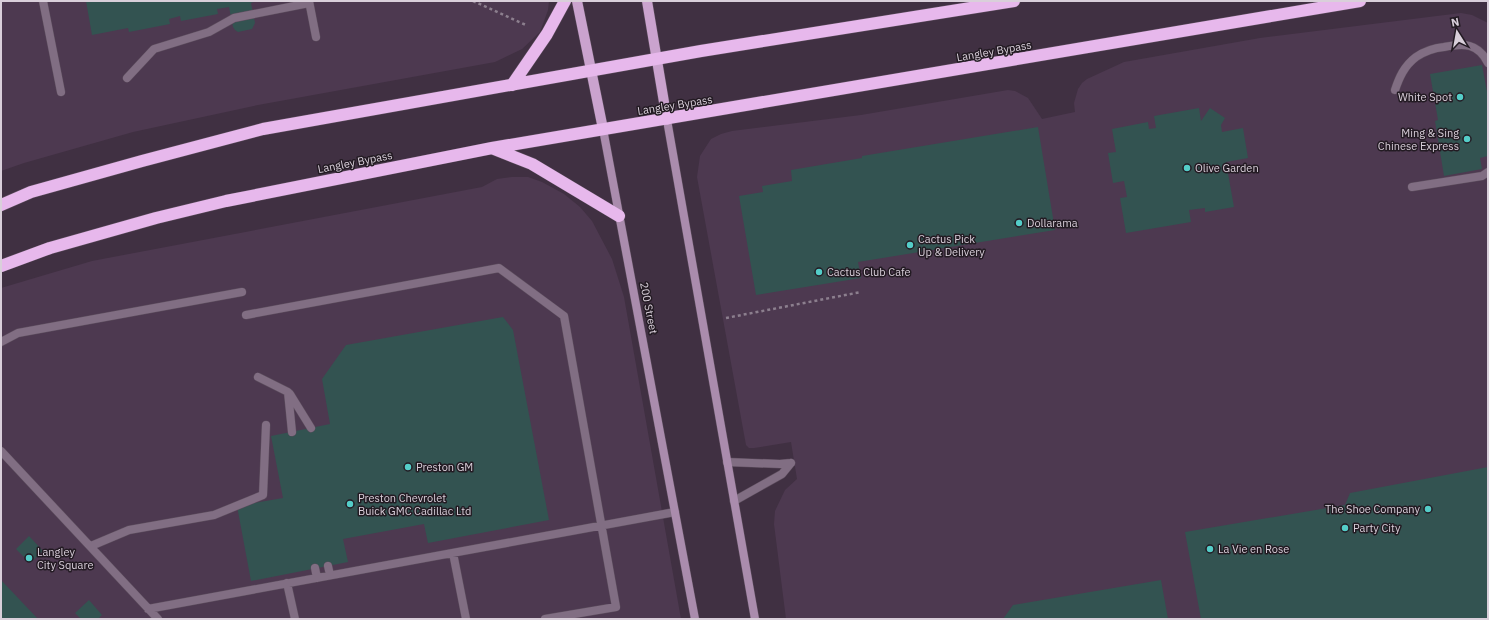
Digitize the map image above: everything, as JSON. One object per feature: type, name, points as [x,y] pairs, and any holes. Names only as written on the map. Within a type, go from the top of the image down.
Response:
[{"type":"highway","points":[[512,85],[547,34],[564,1]]},
{"type":"highway","points":[[1,205],[31,192],[142,161],[263,130],[718,48],[1014,1]]},
{"type":"highway","name":"Langley Bypass","points":[[1,266],[50,248],[226,201],[492,148],[603,129],[667,120],[1360,1]]},
{"type":"highway","points":[[492,148],[532,164],[619,216]]},
{"type":"main road","name":"200 Street","points":[[577,1],[603,129],[695,619]]},
{"type":"main road","points":[[647,1],[755,619]]},
{"type":"lane","points":[[43,1],[61,92]]},
{"type":"lane","points":[[127,78],[154,49],[208,32],[234,18],[309,2],[316,37]]},
{"type":"lane","points":[[1395,90],[1401,74],[1415,58],[1430,49],[1460,44],[1469,46],[1477,49],[1484,55],[1488,63]]},
{"type":"lane","points":[[1412,188],[1482,176],[1488,172]]},
{"type":"lane","points":[[246,315],[499,268],[564,316],[616,607],[545,619]]},
{"type":"lane","points":[[1,342],[18,333],[242,292]]},
{"type":"lane","points":[[258,377],[288,392],[311,428]]},
{"type":"lane","points":[[288,392],[292,432]]},
{"type":"lane","points":[[90,546],[129,530],[214,515],[263,494],[266,425]]},
{"type":"lane","points":[[1,451],[158,619]]},
{"type":"lane","points":[[727,462],[791,463],[782,474],[734,501]]},
{"type":"lane","points":[[148,609],[675,512]]},
{"type":"lane","points":[[453,553],[466,619]]},
{"type":"lane","points":[[328,566],[330,575]]},
{"type":"lane","points":[[315,568],[318,578]]},
{"type":"lane","points":[[287,583],[295,619]]},
{"type":"path","points":[[473,1],[526,25]]},
{"type":"path","points":[[726,318],[861,292]]},
{"type":"shaded area","points":[[1,1],[549,1],[548,10],[540,32],[522,49],[495,62],[258,105],[133,132],[1,171]]},
{"type":"shaded area","points":[[1461,13],[1472,15],[1488,23],[1488,619],[786,619],[774,524],[775,511],[785,490],[797,479],[791,442],[754,448],[749,448],[746,445],[697,177],[700,156],[711,139],[732,131],[861,115],[1008,90],[1015,91],[1028,98],[1042,119],[1075,112],[1074,103],[1078,89],[1082,83],[1087,79],[1124,62],[1260,38]]},
{"type":"shaded area","points":[[528,177],[542,182],[564,194],[580,207],[592,221],[612,259],[624,297],[681,619],[1,619],[1,288],[92,261],[482,187],[497,179]]},
{"type":"building","points":[[86,1],[256,1],[251,3],[255,23],[252,29],[238,32],[233,27],[229,7],[217,9],[218,14],[181,21],[180,16],[169,19],[170,24],[129,32],[128,28],[92,35]]},
{"type":"building","points":[[1482,65],[1488,97],[1488,156],[1480,158],[1482,169],[1444,176],[1435,121],[1438,120],[1430,74]]},
{"type":"building","points":[[1199,108],[1201,121],[1210,108],[1225,118],[1221,125],[1222,132],[1243,128],[1248,158],[1226,162],[1234,207],[1205,212],[1205,208],[1189,210],[1191,222],[1126,233],[1120,198],[1127,197],[1124,181],[1113,183],[1108,153],[1116,152],[1112,129],[1148,122],[1149,129],[1156,128],[1154,116]]},
{"type":"building","points":[[1038,127],[1055,230],[858,262],[861,278],[756,295],[739,196],[763,192],[762,186],[792,181],[791,170],[862,158],[862,156]]},
{"type":"building","name":"Preston GM","points":[[503,317],[513,330],[549,520],[428,543],[424,524],[343,539],[348,562],[251,581],[237,506],[283,498],[271,436],[330,424],[322,379],[346,345]]},
{"type":"building","points":[[1488,467],[1488,619],[1201,619],[1185,532],[1345,505],[1350,493]]},
{"type":"building","points":[[29,536],[43,551],[30,563],[16,549]]},
{"type":"building","points":[[1,580],[38,619],[1,619]]},
{"type":"building","points":[[1161,580],[1168,619],[1003,619],[1013,605]]},
{"type":"building","points":[[89,600],[102,615],[98,619],[81,619],[75,613]]},
{"type":"place","name":"White Spot","points":[[1460,97]]},
{"type":"place","name":"Ming & Sing Chinese Express","points":[[1467,139]]},
{"type":"place","name":"Olive Garden","points":[[1187,168]]},
{"type":"place","name":"Dollarama","points":[[1019,223]]},
{"type":"place","name":"Cactus Pick Up & Delivery","points":[[910,245]]},
{"type":"place","name":"Cactus Club Cafe","points":[[819,272]]},
{"type":"place","name":"Preston GM","points":[[408,467]]},
{"type":"place","name":"Preston Chevrolet Buick GMC Cadillac Ltd","points":[[350,504]]},
{"type":"place","name":"The Shoe Company","points":[[1428,509]]},
{"type":"place","name":"Party City","points":[[1345,528]]},
{"type":"place","name":"La Vie en Rose","points":[[1210,549]]},
{"type":"place","name":"Langley City Square","points":[[29,558]]}]
